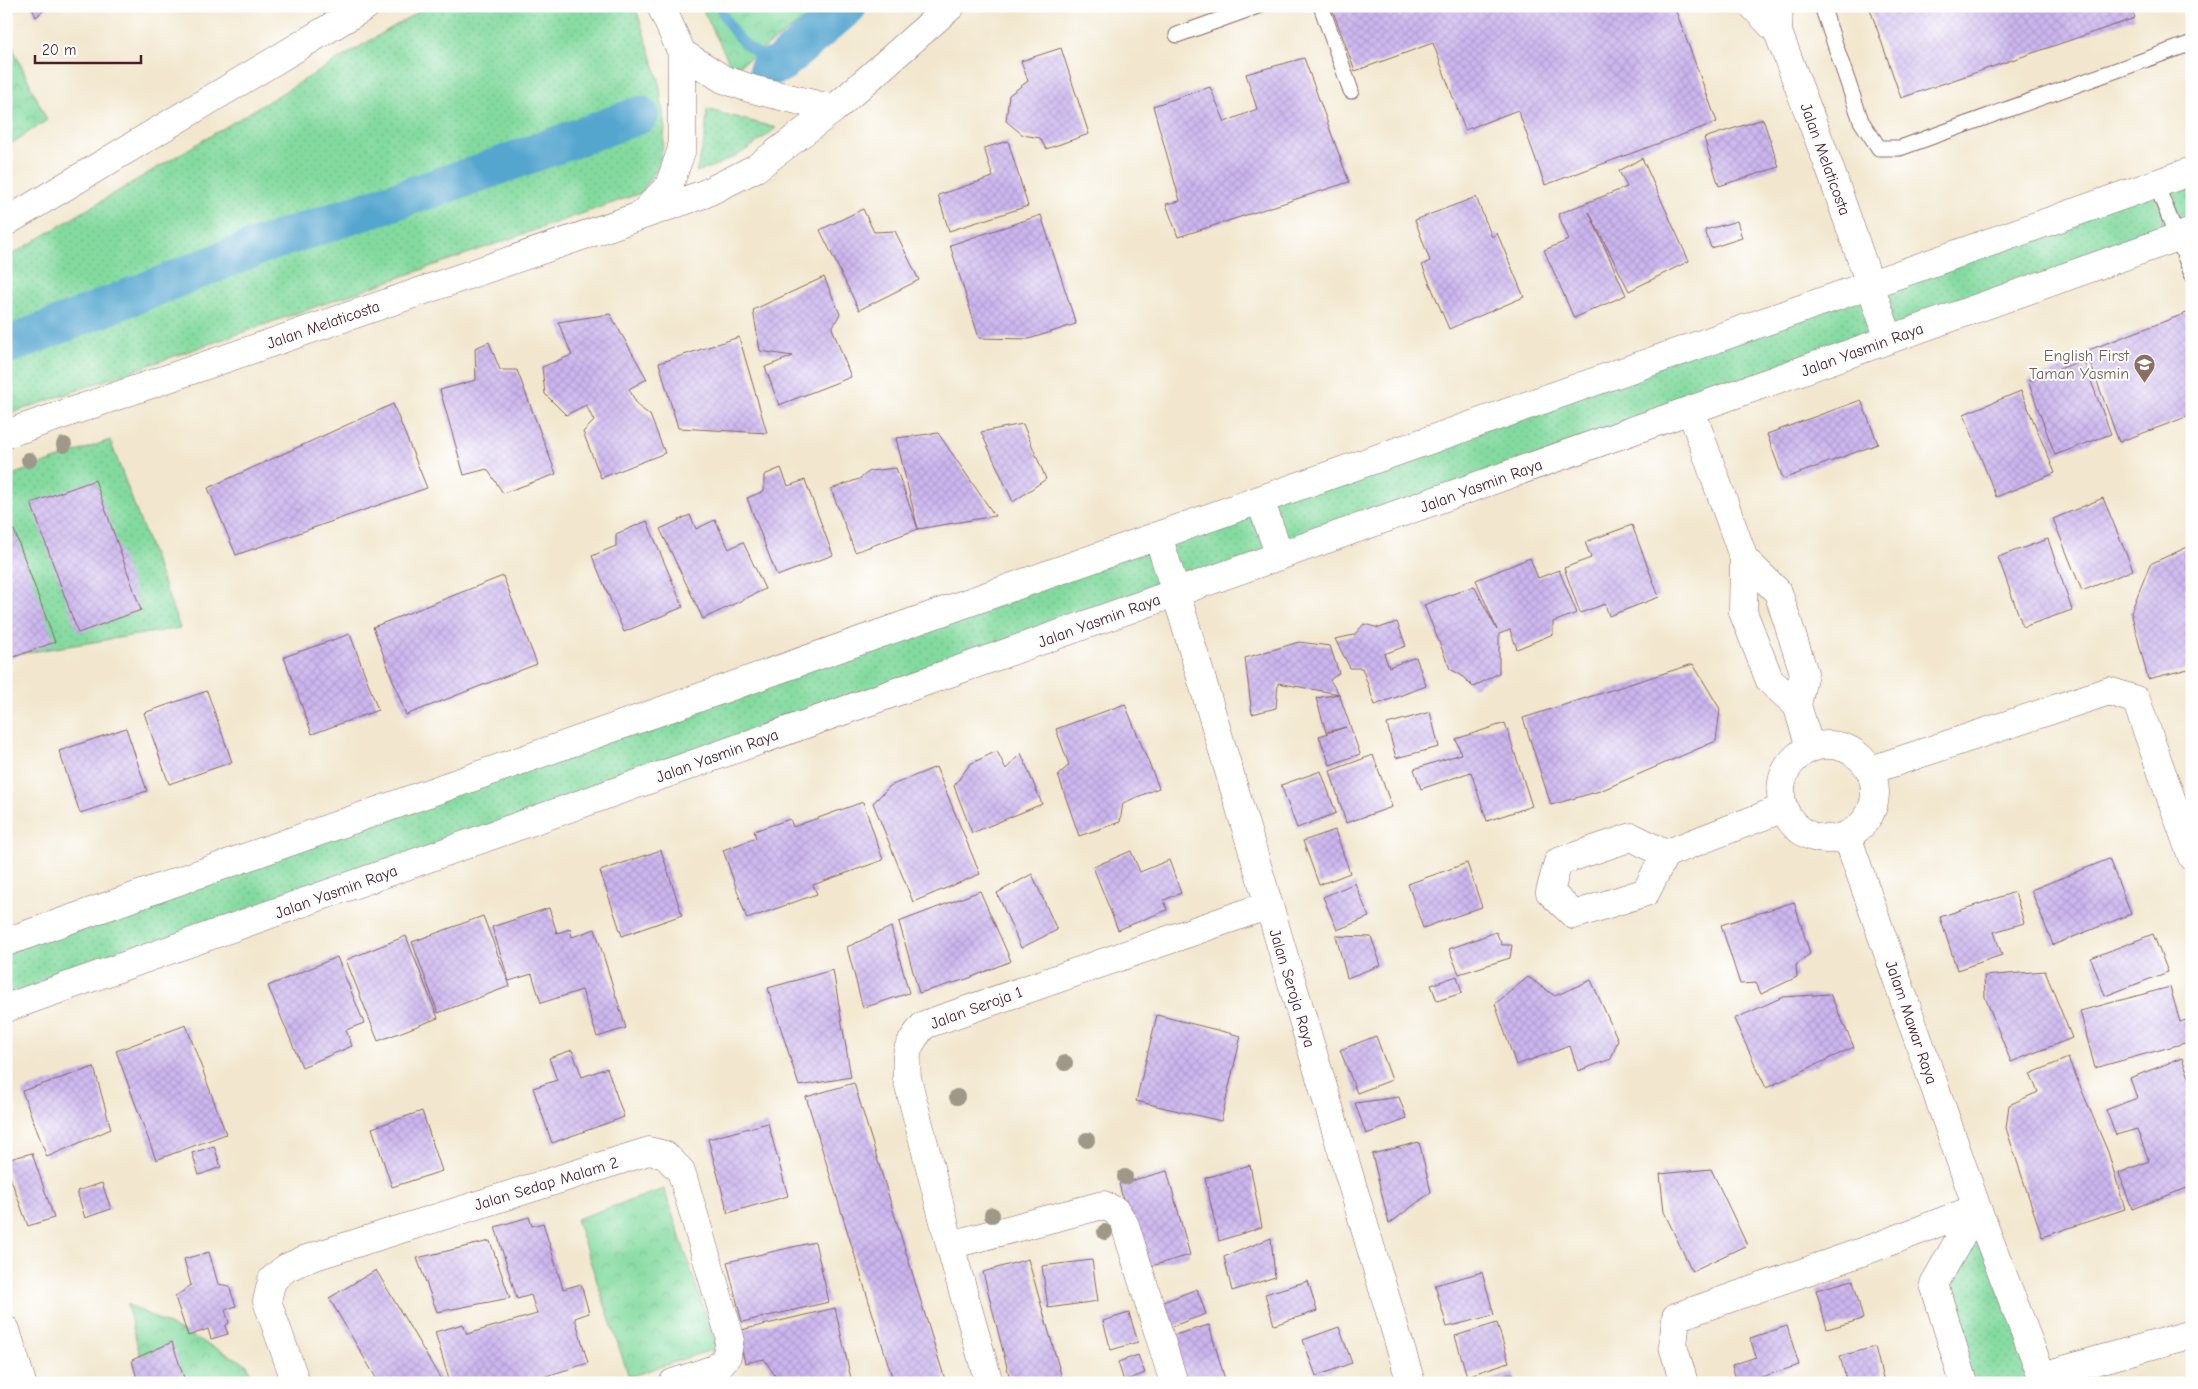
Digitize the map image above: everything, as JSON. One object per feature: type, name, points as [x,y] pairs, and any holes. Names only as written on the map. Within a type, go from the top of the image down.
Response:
[{"type":"street","points":[[6,222],[366,6]]},
{"type":"street","name":"Jalan Melaticosta","points":[[640,216],[669,186],[682,149],[682,53],[661,6]]},
{"type":"street","name":"Jalan Melaticosta","points":[[6,434],[704,194],[756,168],[834,109],[951,6]]},
{"type":"street","name":"Jalan Melaticosta","points":[[1753,6],[1778,19],[1889,339]]},
{"type":"street","points":[[682,53],[723,79],[752,89],[834,109]]},
{"type":"street","points":[[6,942],[2192,172]]},
{"type":"street","name":"Jalan Yasmin Raya","points":[[6,1008],[2185,235]]},
{"type":"street","points":[[1691,410],[1744,559],[1742,612],[1770,681],[1797,705]]},
{"type":"street","points":[[1260,500],[1280,556]]},
{"type":"street","name":"Jalan Seroja Raya","points":[[1158,536],[1411,1383]]},
{"type":"street","points":[[1744,559],[1778,592],[1804,673],[1797,705],[1810,748]]},
{"type":"street","points":[[1871,770],[2109,691],[2136,700],[2192,857]]},
{"type":"street","points":[[1823,744],[1838,745],[1851,750],[1871,770],[1875,785],[1875,801],[1870,815],[1860,828],[1847,836],[1832,839],[1816,838],[1803,832],[1791,822],[1784,808],[1780,795],[1786,771],[1799,754],[1810,748],[1823,744]]},
{"type":"street","points":[[1665,854],[1784,808]]},
{"type":"street","name":"Jalam Mawar Raya","points":[[1847,836],[1977,1208],[2041,1379]]},
{"type":"street","name":"Jalan Seroja 1","points":[[989,1383],[950,1245],[907,1078],[905,1055],[911,1041],[924,1025],[1269,905]]},
{"type":"street","name":"Jalan Sedap Malam 2","points":[[296,1383],[267,1301],[272,1280],[286,1268],[306,1259],[649,1151],[665,1155],[681,1171],[730,1337],[727,1356],[717,1368],[674,1383]]},
{"type":"street","points":[[950,1245],[1103,1205],[1116,1210],[1125,1225],[1174,1383]]},
{"type":"street","points":[[1684,1383],[1673,1346],[1676,1317],[1873,1248],[1977,1208]]},
{"type":"street","points":[[1964,1383],[1934,1284],[1977,1208]]},
{"type":"street","points":[[6,1330],[22,1383]]},
{"type":"street","points":[[2041,1379],[2192,1334]]},
{"type":"lane","points":[[1177,35],[1258,6]]},
{"type":"lane","points":[[1321,6],[1351,91]]},
{"type":"lane","points":[[1822,6],[1861,121],[1879,148],[1900,148],[2192,43]]},
{"type":"lane","points":[[2156,184],[2185,235],[2192,274]]},
{"type":"green space","points":[[428,6],[635,6],[659,80],[665,129],[660,164],[641,193],[6,415],[6,258]]},
{"type":"green space","points":[[701,6],[823,6],[733,70]]},
{"type":"green space","points":[[6,34],[47,120],[6,147]]},
{"type":"green space","points":[[707,109],[776,128],[738,154],[696,172],[705,139]]},
{"type":"green space","points":[[2192,171],[2192,232],[6,1008],[6,942]]},
{"type":"green space","points":[[110,440],[180,628],[6,656],[6,477]]},
{"type":"green space","points":[[664,1189],[717,1348],[629,1377],[576,1219]]},
{"type":"green space","points":[[1977,1208],[2041,1383],[1964,1383],[1934,1284]]},
{"type":"green space","points":[[127,1304],[247,1364],[254,1383],[147,1383]]},
{"type":"building","points":[[31,6],[49,6],[36,17]]},
{"type":"building","points":[[1331,6],[1674,6],[1717,122],[1545,185],[1518,110],[1465,130],[1433,43],[1355,71]]},
{"type":"building","points":[[1869,6],[2131,6],[2135,18],[1901,98]]},
{"type":"building","points":[[1061,48],[1089,134],[1046,149],[1040,138],[1023,135],[1006,121],[1009,95],[1028,81],[1021,61]]},
{"type":"building","points":[[1304,58],[1349,182],[1178,237],[1166,204],[1180,201],[1153,106],[1210,87],[1225,122],[1257,109],[1246,74]]},
{"type":"building","points":[[1763,119],[1779,167],[1719,186],[1704,138]]},
{"type":"building","points":[[1008,141],[1028,206],[949,231],[938,195],[993,177],[984,148]]},
{"type":"building","points":[[1642,158],[1689,261],[1629,291],[1589,212],[1626,295],[1574,318],[1544,250],[1569,240],[1558,214],[1627,187],[1619,171]]},
{"type":"building","points":[[1476,197],[1492,237],[1497,233],[1524,297],[1449,329],[1422,265],[1430,261],[1415,220]]},
{"type":"building","points":[[863,209],[874,232],[895,231],[919,280],[859,310],[820,230]]},
{"type":"building","points":[[1041,215],[1076,324],[1029,339],[979,338],[950,245]]},
{"type":"building","points":[[1737,221],[1742,238],[1711,248],[1705,230]]},
{"type":"building","points":[[824,277],[840,314],[832,328],[851,377],[779,405],[765,367],[793,356],[760,351],[753,310]]},
{"type":"building","name":"English First Taman Yasmin","points":[[2192,311],[2192,415],[2119,442],[2086,351]]},
{"type":"building","points":[[610,314],[647,379],[629,389],[638,406],[650,415],[665,453],[601,478],[583,432],[594,421],[586,405],[566,415],[545,394],[542,367],[572,355],[558,322]]},
{"type":"building","points":[[739,337],[767,433],[678,428],[659,363]]},
{"type":"building","points":[[489,342],[500,370],[517,370],[556,474],[503,493],[487,469],[464,475],[440,390],[476,380],[475,348]]},
{"type":"building","points":[[2083,360],[2111,434],[2055,455],[2028,381]]},
{"type":"building","points":[[2021,391],[2055,473],[1996,497],[1964,414]]},
{"type":"building","points":[[1861,400],[1878,444],[1783,479],[1767,434]]},
{"type":"building","points":[[393,404],[427,488],[236,555],[208,488]]},
{"type":"building","points":[[1023,424],[1046,479],[1013,502],[981,432]]},
{"type":"building","points":[[938,433],[995,516],[918,529],[896,438]]},
{"type":"building","points":[[781,468],[788,486],[805,480],[833,555],[777,576],[747,498],[764,491],[764,475]]},
{"type":"building","points":[[896,468],[918,529],[855,552],[831,489],[859,479],[870,471]]},
{"type":"building","points":[[95,480],[141,610],[78,633],[31,503]]},
{"type":"building","points":[[2103,498],[2133,570],[2082,591],[2053,519]]},
{"type":"building","points":[[690,515],[696,529],[715,520],[729,549],[743,542],[765,589],[703,619],[660,529]]},
{"type":"building","points":[[647,521],[683,607],[624,632],[592,556],[616,546],[616,534]]},
{"type":"building","points":[[1632,525],[1659,597],[1609,616],[1605,604],[1580,613],[1564,568],[1591,558],[1585,542]]},
{"type":"building","points":[[14,530],[55,642],[6,660],[6,533]]},
{"type":"building","points":[[2048,539],[2072,610],[2023,627],[1998,557]]},
{"type":"building","points":[[2192,545],[2192,668],[2148,679],[2131,612],[2150,564]]},
{"type":"building","points":[[1530,558],[1538,578],[1559,570],[1577,613],[1553,622],[1553,634],[1517,649],[1510,630],[1499,634],[1499,673],[1473,687],[1461,675],[1450,669],[1424,605],[1474,586],[1497,630],[1476,580]]},
{"type":"building","points":[[503,576],[537,664],[406,715],[373,627]]},
{"type":"building","points":[[1397,622],[1406,646],[1384,654],[1389,667],[1416,657],[1426,686],[1375,705],[1362,668],[1350,668],[1335,639],[1354,635],[1364,624],[1379,628]]},
{"type":"building","points":[[350,634],[378,710],[312,734],[284,657]]},
{"type":"building","points":[[1299,642],[1330,646],[1339,673],[1330,680],[1339,694],[1278,683],[1276,708],[1252,714],[1245,658]]},
{"type":"building","points":[[1693,664],[1720,709],[1716,741],[1600,791],[1551,805],[1523,718]]},
{"type":"building","points":[[207,691],[232,762],[169,784],[144,713]]},
{"type":"building","points":[[1339,694],[1360,754],[1330,765],[1319,736],[1346,727],[1326,732],[1316,698]]},
{"type":"building","points":[[1125,704],[1159,788],[1123,803],[1120,822],[1079,836],[1058,775],[1069,765],[1056,729]]},
{"type":"building","points":[[1430,712],[1439,747],[1396,758],[1387,724]]},
{"type":"building","points":[[1505,723],[1532,806],[1487,821],[1471,772],[1421,789],[1414,769],[1461,754],[1456,739]]},
{"type":"building","points":[[126,728],[147,791],[80,813],[59,751]]},
{"type":"building","points":[[997,751],[1006,769],[1021,753],[1042,804],[972,833],[954,786],[970,764]]},
{"type":"building","points":[[1373,755],[1392,807],[1346,823],[1330,771]]},
{"type":"building","points":[[936,767],[980,874],[913,902],[873,803],[890,786]]},
{"type":"building","points":[[1321,771],[1336,813],[1297,828],[1281,785]]},
{"type":"building","points":[[863,802],[883,860],[813,885],[817,894],[747,919],[723,850],[756,838],[754,831],[790,819],[793,827]]},
{"type":"building","points":[[1335,830],[1350,873],[1319,885],[1303,841]]},
{"type":"building","points":[[661,850],[682,915],[622,936],[600,871]]},
{"type":"building","points":[[1131,851],[1140,872],[1169,860],[1181,893],[1164,900],[1167,910],[1118,930],[1093,867]]},
{"type":"building","points":[[2109,859],[2131,914],[2053,945],[2031,890]]},
{"type":"building","points":[[1467,863],[1482,907],[1423,928],[1408,884]]},
{"type":"building","points":[[1032,874],[1057,930],[1021,948],[997,893]]},
{"type":"building","points":[[1355,883],[1369,917],[1337,930],[1323,897]]},
{"type":"building","points":[[980,891],[1011,961],[967,979],[919,993],[899,922]]},
{"type":"building","points":[[2015,892],[2024,923],[1994,932],[2002,955],[1957,970],[1940,917]]},
{"type":"building","points":[[1794,902],[1810,954],[1796,965],[1797,977],[1761,994],[1756,983],[1740,984],[1721,925]]},
{"type":"building","points":[[549,908],[557,933],[570,929],[572,937],[595,929],[626,1028],[597,1037],[582,990],[541,1003],[532,974],[509,981],[492,927]]},
{"type":"building","points":[[483,916],[510,986],[438,1013],[412,942]]},
{"type":"building","points":[[891,927],[909,993],[863,1008],[847,947]]},
{"type":"building","points":[[1496,932],[1502,945],[1512,945],[1510,958],[1459,974],[1449,949]]},
{"type":"building","points":[[2153,934],[2168,972],[2105,996],[2091,958]]},
{"type":"building","points":[[406,936],[438,1018],[378,1041],[346,960]]},
{"type":"building","points":[[1336,936],[1371,937],[1381,965],[1347,978]]},
{"type":"building","points":[[337,957],[364,1023],[346,1030],[352,1046],[302,1067],[268,986]]},
{"type":"building","points":[[833,970],[851,1077],[799,1086],[768,988]]},
{"type":"building","points":[[2045,971],[2072,1038],[2011,1062],[1985,997],[1984,976]]},
{"type":"building","points":[[1457,976],[1462,993],[1437,1001],[1431,985]]},
{"type":"building","points":[[1528,977],[1555,996],[1591,980],[1618,1040],[1611,1059],[1578,1071],[1570,1046],[1516,1065],[1495,1004]]},
{"type":"building","points":[[2170,987],[2180,1022],[2192,1018],[2192,1041],[2095,1068],[2080,1011]]},
{"type":"building","points":[[1830,994],[1854,1047],[1766,1088],[1734,1019],[1783,997]]},
{"type":"building","points":[[1157,1015],[1241,1036],[1221,1121],[1136,1101]]},
{"type":"building","points":[[186,1025],[226,1134],[156,1160],[116,1051]]},
{"type":"building","points":[[1376,1036],[1392,1080],[1357,1093],[1340,1050]]},
{"type":"building","points":[[572,1050],[582,1077],[607,1068],[624,1117],[552,1143],[533,1088],[557,1080],[549,1058]]},
{"type":"building","points":[[2068,1058],[2108,1152],[2125,1209],[2042,1237],[2006,1128],[2009,1105],[2038,1092],[2030,1074]]},
{"type":"building","points":[[2182,1058],[2192,1085],[2192,1186],[2132,1209],[2119,1173],[2149,1161],[2137,1129],[2116,1135],[2106,1110],[2137,1098],[2130,1078]]},
{"type":"building","points":[[94,1067],[111,1129],[47,1157],[22,1091]]},
{"type":"building","points":[[854,1083],[946,1383],[894,1383],[806,1097]]},
{"type":"building","points":[[1399,1097],[1407,1119],[1366,1134],[1355,1103]]},
{"type":"building","points":[[422,1111],[442,1171],[392,1187],[372,1128]]},
{"type":"building","points":[[768,1123],[788,1196],[728,1213],[708,1139]]},
{"type":"building","points":[[1419,1142],[1431,1192],[1389,1224],[1372,1154]]},
{"type":"building","points":[[214,1146],[221,1167],[199,1175],[192,1153]]},
{"type":"building","points":[[32,1153],[54,1218],[28,1226],[6,1166],[6,1160]]},
{"type":"building","points":[[1250,1165],[1262,1227],[1219,1241],[1205,1178]]},
{"type":"building","points":[[1711,1169],[1747,1245],[1692,1271],[1664,1212],[1660,1174]]},
{"type":"building","points":[[1167,1171],[1190,1255],[1141,1269],[1119,1184]]},
{"type":"building","points":[[102,1183],[111,1209],[85,1218],[77,1191]]},
{"type":"building","points":[[529,1217],[532,1226],[543,1223],[563,1289],[581,1284],[589,1313],[575,1318],[588,1363],[524,1383],[450,1383],[435,1332],[463,1324],[467,1334],[537,1314],[531,1295],[517,1299],[495,1227]]},
{"type":"building","points":[[1271,1238],[1275,1277],[1232,1291],[1224,1257]]},
{"type":"building","points":[[490,1241],[510,1298],[437,1312],[417,1258]]},
{"type":"building","points":[[815,1242],[829,1302],[742,1322],[727,1262]]},
{"type":"building","points":[[209,1252],[218,1284],[229,1286],[236,1306],[225,1310],[229,1323],[225,1326],[228,1334],[211,1339],[208,1329],[188,1336],[175,1297],[191,1285],[184,1259]]},
{"type":"building","points":[[1028,1259],[1062,1383],[1011,1383],[983,1272]]},
{"type":"building","points":[[1092,1260],[1098,1301],[1048,1308],[1042,1266]]},
{"type":"building","points":[[376,1270],[443,1383],[379,1383],[329,1298]]},
{"type":"building","points":[[1482,1272],[1494,1315],[1447,1327],[1435,1285]]},
{"type":"building","points":[[1853,1280],[1863,1319],[1827,1329],[1816,1290]]},
{"type":"building","points":[[1308,1281],[1317,1311],[1274,1325],[1265,1294]]},
{"type":"building","points":[[1197,1289],[1206,1314],[1159,1331],[1150,1307]]},
{"type":"building","points":[[835,1308],[852,1383],[780,1383],[764,1359],[745,1363],[737,1331]]},
{"type":"building","points":[[1129,1313],[1138,1342],[1111,1350],[1103,1321]]},
{"type":"building","points":[[1497,1323],[1509,1362],[1467,1376],[1455,1336]]},
{"type":"building","points":[[1209,1325],[1226,1383],[1179,1383],[1164,1338]]},
{"type":"building","points":[[1787,1326],[1799,1365],[1743,1383],[1737,1383],[1732,1365],[1756,1357],[1750,1338]]},
{"type":"building","points":[[1339,1327],[1352,1363],[1316,1376],[1303,1340]]},
{"type":"building","points":[[172,1342],[185,1381],[181,1383],[138,1383],[132,1360]]},
{"type":"building","points":[[1875,1347],[1884,1383],[1847,1383],[1840,1356]]},
{"type":"building","points":[[1138,1355],[1145,1373],[1124,1381],[1118,1362]]},
{"type":"building","points":[[1513,1373],[1516,1383],[1484,1383],[1484,1382]]},
{"type":"building","points":[[1150,1379],[1151,1383],[1137,1383],[1137,1382]]},
{"type":"waterway","points":[[719,6],[730,27],[743,42],[759,54],[780,64]]},
{"type":"waterway","points":[[768,68],[780,64],[848,6]]},
{"type":"waterway","points":[[6,346],[262,245],[471,176],[640,115]]},
{"type":"place","name":"English First Taman Yasmin","points":[[2145,383]]}]
